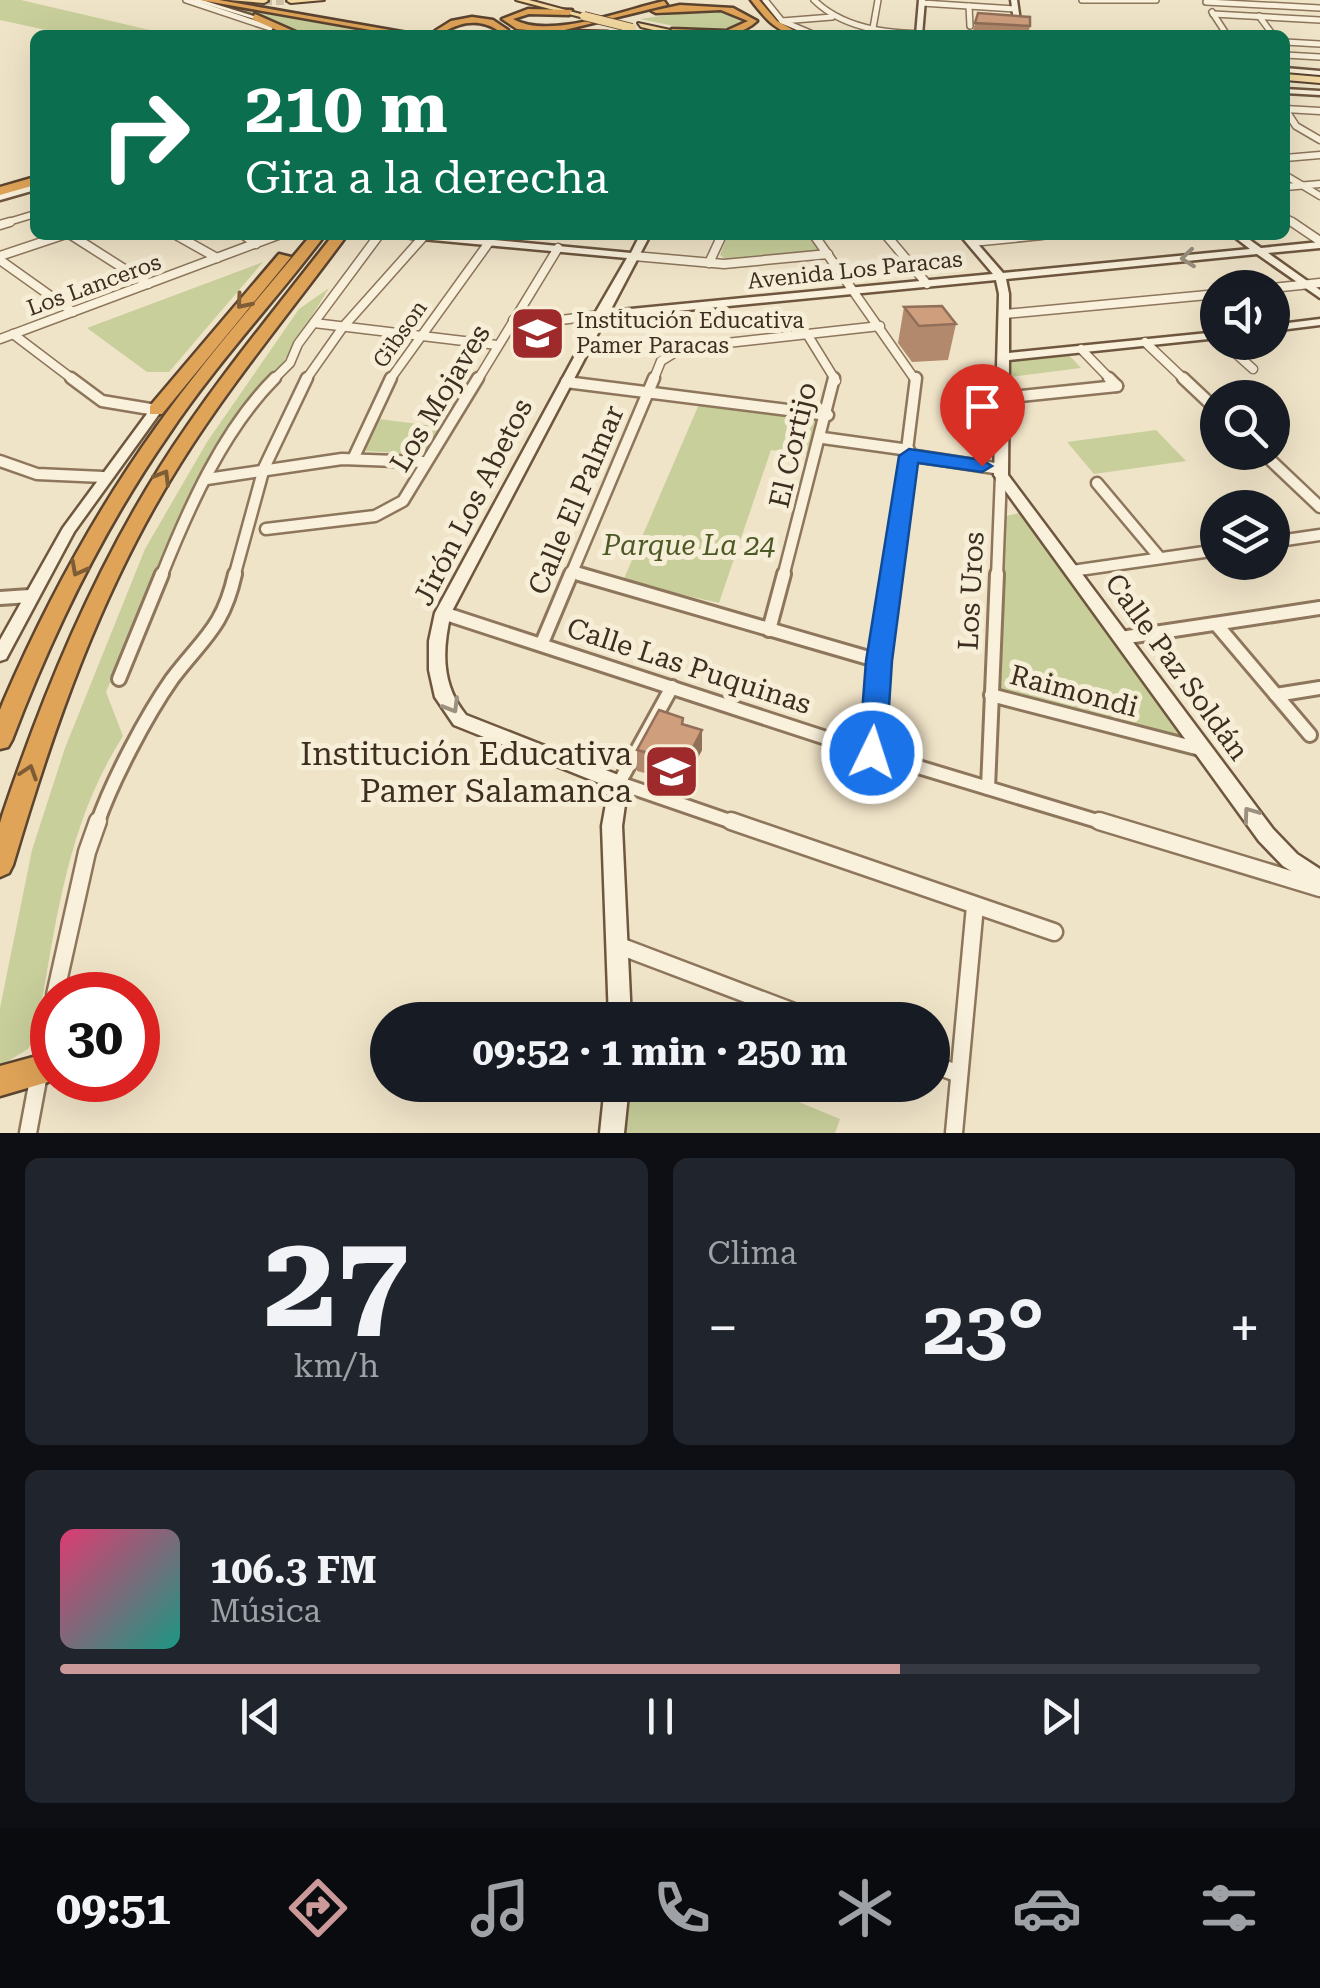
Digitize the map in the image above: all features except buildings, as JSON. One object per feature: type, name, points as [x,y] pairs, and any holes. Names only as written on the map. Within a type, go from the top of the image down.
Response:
[{"type":"highway","points":[[560,0],[588,13]]},
{"type":"highway","points":[[622,14],[649,0]]},
{"type":"highway","points":[[555,30],[676,0]]},
{"type":"highway","points":[[578,30],[694,0]]},
{"type":"highway","points":[[754,0],[774,23],[788,30]]},
{"type":"highway","points":[[207,1],[283,30]]},
{"type":"highway","points":[[207,1],[392,30]]},
{"type":"highway","points":[[267,1],[408,30]]},
{"type":"highway","points":[[656,11],[721,7],[743,12],[753,19],[748,27],[737,30]]},
{"type":"highway","points":[[569,12],[524,11],[506,20],[531,28],[572,26]]},
{"type":"highway","points":[[439,30],[474,20],[502,26],[502,30]]},
{"type":"highway","points":[[0,181],[30,172]]},
{"type":"highway","points":[[0,194],[30,185]]},
{"type":"highway","points":[[156,410],[252,291],[286,255],[308,240]]},
{"type":"highway","points":[[0,740],[58,608],[123,489],[188,394],[312,240]]},
{"type":"highway","points":[[0,865],[55,699],[129,535],[209,407],[336,240]]},
{"type":"highway","points":[[0,1081],[30,1074]]},
{"type":"main road","points":[[233,0],[267,1]]},
{"type":"main road","points":[[291,1],[320,0]]},
{"type":"main road","points":[[520,0],[588,13]]},
{"type":"main road","points":[[540,0],[652,30]]},
{"type":"main road","points":[[1290,80],[1320,83]]},
{"type":"main road","points":[[1290,80],[1320,83]]},
{"type":"main road","points":[[1300,92],[1320,83]]},
{"type":"street","points":[[186,0],[270,28]]},
{"type":"street","points":[[195,0],[260,19]]},
{"type":"street","points":[[765,0],[782,21],[803,30]]},
{"type":"street","points":[[814,0],[832,16]]},
{"type":"street","points":[[873,28],[878,0]]},
{"type":"street","points":[[1082,0],[1153,1]]},
{"type":"street","points":[[1205,1],[1320,8]]},
{"type":"street","points":[[1205,1],[1224,30]]},
{"type":"street","points":[[920,30],[922,2],[1015,4],[1018,30]]},
{"type":"street","points":[[969,6],[970,26]]},
{"type":"street","points":[[1214,14],[1320,20]]},
{"type":"street","points":[[782,21],[832,16],[892,30]]},
{"type":"street","points":[[1259,16],[1270,30]]},
{"type":"street","points":[[1290,42],[1320,44]]},
{"type":"street","points":[[1290,54],[1320,57]]},
{"type":"street","points":[[1290,84],[1300,92]]},
{"type":"street","points":[[1290,109],[1320,111]]},
{"type":"street","points":[[1290,115],[1304,131],[1320,140]]},
{"type":"street","points":[[1304,131],[1320,130]]},
{"type":"street","points":[[1290,157],[1320,156]]},
{"type":"street","points":[[1290,178],[1320,196]]},
{"type":"street","points":[[1290,187],[1320,184]]},
{"type":"street","points":[[0,226],[30,216]]},
{"type":"street","points":[[1290,221],[1320,243]]},
{"type":"street","points":[[0,258],[49,240]]},
{"type":"street","points":[[79,240],[148,284]]},
{"type":"street","points":[[185,240],[217,258]]},
{"type":"street","points":[[251,240],[256,244]]},
{"type":"street","name":"Los Lanceros","points":[[0,339],[266,240]]},
{"type":"street","points":[[119,679],[166,564],[254,399],[290,362],[375,240]]},
{"type":"street","points":[[60,972],[87,852],[106,799],[171,681],[219,624],[228,604],[246,523],[264,468],[294,412],[308,374],[420,240]]},
{"type":"street","points":[[477,240],[709,264],[828,254]]},
{"type":"street","name":"Jirón Los Abetos","points":[[642,240],[444,613],[435,656],[448,708],[460,720],[619,782],[1054,932]]},
{"type":"street","points":[[709,264],[720,240]]},
{"type":"street","points":[[818,240],[916,376],[879,661],[872,753]]},
{"type":"street","points":[[890,240],[926,284]]},
{"type":"street","points":[[970,240],[1000,276]]},
{"type":"street","points":[[1244,240],[1320,295]]},
{"type":"street","name":"Gibson","points":[[354,457],[384,388],[490,241]]},
{"type":"street","name":"Avenida Los Paracas","points":[[513,320],[544,322],[1320,243]]},
{"type":"street","name":"Los Mojaves","points":[[266,529],[356,519],[389,510],[411,490],[423,462],[558,248]]},
{"type":"street","points":[[0,258],[73,312]]},
{"type":"street","name":"Los Uros","points":[[988,788],[1004,357],[1005,314],[1000,276]]},
{"type":"street","points":[[1290,286],[1320,283]]},
{"type":"street","points":[[1005,314],[1200,296]]},
{"type":"street","points":[[1290,326],[1320,322]]},
{"type":"street","points":[[314,323],[497,344]]},
{"type":"street","name":"Calle El Palmar","points":[[542,644],[661,361],[682,348],[880,326]]},
{"type":"street","points":[[0,654],[30,596],[103,477],[156,410],[102,401],[13,334]]},
{"type":"street","name":"El Cortijo","points":[[769,630],[836,381],[807,334]]},
{"type":"street","points":[[1004,357],[1200,339]]},
{"type":"street","points":[[1145,342],[1200,394]]},
{"type":"street","points":[[1002,398],[1117,386],[1081,349]]},
{"type":"street","points":[[1243,360],[1253,369]]},
{"type":"street","points":[[566,382],[828,414]]},
{"type":"street","points":[[822,438],[1001,472]]},
{"type":"street","points":[[208,479],[354,457],[423,462]]},
{"type":"street","points":[[0,461],[16,471],[36,475],[103,477]]},
{"type":"street","points":[[1281,470],[1320,507]]},
{"type":"street","name":"Calle Paz Soldán","points":[[1001,472],[1266,835],[1320,884]]},
{"type":"street","points":[[1097,483],[1160,558]]},
{"type":"street","points":[[1000,512],[1030,514]]},
{"type":"street","points":[[1290,540],[1320,536]]},
{"type":"street","points":[[1072,571],[1200,552]]},
{"type":"street","points":[[571,572],[879,661]]},
{"type":"street","points":[[0,598],[30,596]]},
{"type":"street","points":[[1121,638],[1320,608]]},
{"type":"street","name":"Calle Las Puquinas","points":[[444,613],[872,753],[1320,884]]},
{"type":"street","points":[[1216,624],[1310,735]]},
{"type":"street","points":[[620,1002],[612,826],[619,782],[672,686]]},
{"type":"street","points":[[1276,695],[1320,688]]},
{"type":"street","name":"Raimondi","points":[[991,696],[1204,750]]},
{"type":"street","points":[[954,1133],[976,906]]},
{"type":"street","points":[[618,945],[768,1002]]},
{"type":"street","points":[[950,1071],[959,1074]]},
{"type":"street","points":[[28,1133],[33,1102]]},
{"type":"street","points":[[612,1133],[615,1102]]},
{"type":"green space","points":[[0,0],[21,0],[150,30],[46,30],[0,20]]},
{"type":"green space","points":[[236,9],[372,30],[291,30]]},
{"type":"green space","points":[[709,9],[736,14],[743,25],[694,30],[640,19]]},
{"type":"green space","points":[[726,240],[813,240],[820,250],[727,260],[720,255]]},
{"type":"green space","points":[[263,262],[169,372],[147,372],[87,328]]},
{"type":"green space","points":[[329,288],[281,366],[266,379],[225,433],[171,543],[106,692],[123,736],[103,771],[75,843],[47,972],[30,972],[30,1045],[0,1066],[0,1008],[32,850],[65,748],[145,549],[207,442],[299,309]]},
{"type":"green space","points":[[1067,353],[1081,368],[1011,377],[1010,362],[1014,359]]},
{"type":"green space","name":"Parque La 24","points":[[700,402],[821,418],[812,455],[771,450],[719,603],[623,581]]},
{"type":"green space","points":[[379,419],[442,427],[425,455],[366,451],[363,449]]},
{"type":"green space","points":[[1156,430],[1186,461],[1094,474],[1067,442]]},
{"type":"green space","points":[[1006,516],[1026,516],[1193,743],[999,693]]},
{"type":"green space","points":[[628,1102],[799,1102],[840,1119],[835,1133],[625,1133]]},
{"type":"tunnel","points":[[264,1],[291,1]]},
{"type":"place","name":"Institución Educativa Pamer Paracas","points":[[537,333]]},
{"type":"place","name":"Institución Educativa Pamer Salamanca","points":[[671,772]]},
{"type":"route","points":[[872,753],[879,661],[909,456],[982,466]]}]
